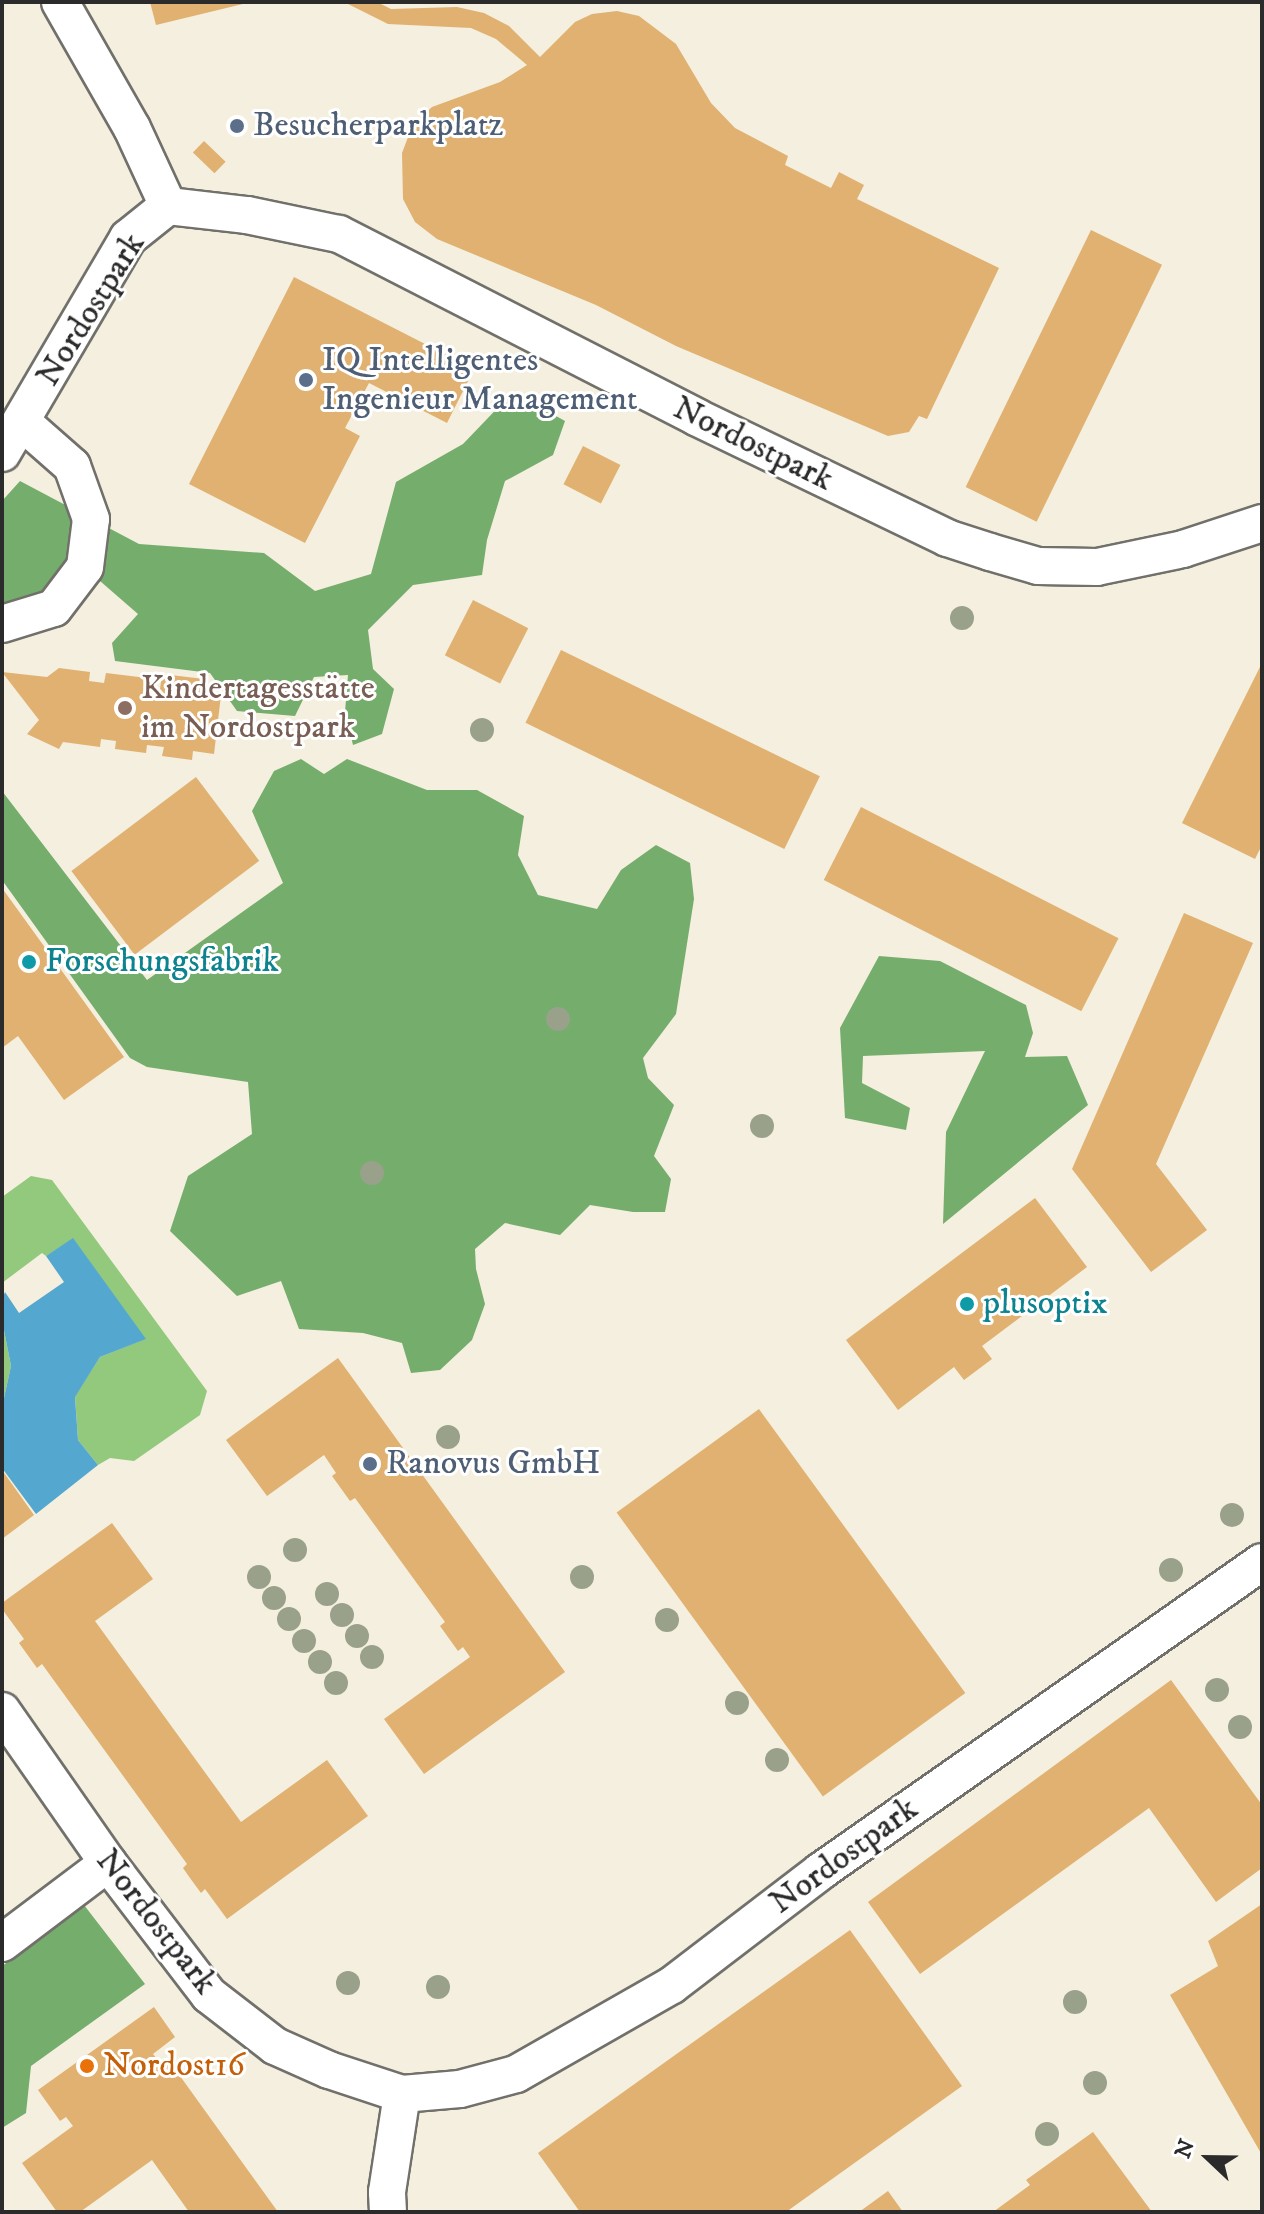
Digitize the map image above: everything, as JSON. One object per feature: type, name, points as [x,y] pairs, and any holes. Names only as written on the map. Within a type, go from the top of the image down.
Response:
[{"type":"street","name":"Nordostpark","points":[[60,2],[132,128],[168,206]]},
{"type":"street","name":"Nordostpark","points":[[2,453],[128,238],[168,206],[247,215],[339,234],[696,417],[947,538],[1038,566],[1097,567],[1183,549],[1262,523]]},
{"type":"street","name":"Nordostpark","points":[[2,624],[54,608],[85,567],[91,519],[72,466],[22,422]]},
{"type":"street","name":"Nordostpark","points":[[2,1711],[108,1863],[209,1995],[275,2046],[329,2070],[402,2094],[460,2089],[516,2074],[672,1985],[821,1871],[1262,1562]]},
{"type":"street","points":[[2,1943],[108,1863]]},
{"type":"street","points":[[388,2212],[387,2192],[402,2094]]},
{"type":"green space","points":[[513,392],[565,421],[553,455],[505,481],[487,540],[482,575],[413,585],[368,630],[373,669],[394,689],[382,734],[353,745],[345,712],[348,675],[314,677],[295,716],[237,711],[210,673],[115,661],[112,643],[138,614],[100,581],[33,606],[2,608],[2,501],[20,481],[139,544],[264,553],[315,591],[371,574],[396,482],[463,444]]},
{"type":"green space","points":[[301,759],[324,774],[347,759],[427,790],[477,790],[524,816],[518,855],[538,895],[597,909],[621,870],[656,845],[690,863],[694,899],[676,1014],[643,1058],[648,1078],[674,1105],[654,1156],[671,1179],[665,1212],[633,1212],[590,1205],[560,1235],[505,1223],[475,1249],[476,1269],[485,1304],[472,1340],[440,1370],[411,1373],[402,1343],[363,1333],[299,1329],[281,1281],[237,1296],[170,1231],[188,1176],[252,1134],[248,1082],[147,1067],[130,1058],[2,880],[2,791],[147,980],[283,883],[252,811],[274,771]]},
{"type":"green space","points":[[879,956],[940,961],[1026,1005],[1033,1033],[1025,1057],[1067,1056],[1088,1105],[943,1224],[946,1132],[985,1051],[863,1056],[862,1083],[910,1108],[906,1130],[845,1118],[840,1028]]},
{"type":"green space","points":[[31,1176],[52,1180],[207,1391],[200,1415],[134,1461],[110,1458],[98,1465],[78,1440],[75,1396],[100,1357],[145,1339],[73,1239],[46,1256],[42,1253],[2,1283],[2,1197]]},
{"type":"green space","points":[[2,1320],[11,1366],[2,1407]]},
{"type":"green space","points":[[84,1905],[145,1984],[31,2066],[26,2113],[2,2128],[2,1966]]},
{"type":"water","points":[[73,1238],[146,1339],[100,1357],[75,1397],[78,1440],[98,1465],[36,1514],[2,1468],[2,1407],[11,1366],[2,1320],[2,1299],[5,1292],[19,1313],[64,1282],[46,1256]]},
{"type":"building","points":[[150,2],[247,2],[247,3],[156,25]]},
{"type":"building","points":[[344,2],[377,2],[391,9],[457,7],[484,13],[509,26],[540,57],[575,22],[592,14],[617,11],[639,16],[676,44],[711,103],[735,128],[788,156],[785,165],[831,188],[839,172],[864,185],[857,199],[999,268],[927,419],[919,416],[909,432],[888,436],[676,346],[596,305],[437,239],[415,222],[403,199],[402,153],[413,124],[432,107],[500,82],[527,65],[496,39],[471,28],[388,24]]},
{"type":"building","points":[[204,141],[226,162],[214,173],[193,153]]},
{"type":"building","points":[[1091,230],[1162,265],[1037,522],[966,487]]},
{"type":"building","points":[[294,277],[474,369],[447,423],[369,383],[345,428],[360,436],[305,543],[189,484]]},
{"type":"building","points":[[583,446],[620,465],[601,503],[563,484]]},
{"type":"building","points":[[473,600],[528,628],[500,683],[445,655]]},
{"type":"building","points":[[561,650],[820,776],[784,849],[525,723]]},
{"type":"building","points":[[1262,663],[1262,845],[1255,859],[1182,823]]},
{"type":"building","name":"Kindertagesstätte im Nordostpark","points":[[59,668],[90,672],[89,681],[104,683],[106,673],[147,678],[145,688],[160,689],[162,674],[204,679],[202,693],[221,695],[214,754],[193,751],[192,760],[162,756],[164,747],[147,745],[146,753],[115,749],[116,741],[101,739],[100,747],[63,742],[59,749],[27,734],[39,720],[2,672],[47,677]]},
{"type":"building","points":[[196,777],[259,861],[135,955],[71,871]]},
{"type":"building","points":[[861,807],[1119,938],[1081,1011],[824,880]]},
{"type":"building","name":"Forschungsfabrik","points":[[2,888],[124,1057],[64,1100],[18,1036],[2,1048]]},
{"type":"building","points":[[1184,913],[1253,943],[1156,1164],[1207,1230],[1151,1272],[1072,1169]]},
{"type":"building","name":"plusoptix","points":[[1035,1198],[1087,1267],[982,1346],[992,1359],[964,1380],[954,1367],[898,1410],[846,1340]]},
{"type":"building","points":[[338,1358],[565,1672],[424,1774],[384,1719],[470,1657],[463,1647],[458,1651],[440,1626],[445,1622],[355,1498],[350,1501],[332,1476],[336,1473],[324,1455],[267,1496],[226,1440]]},
{"type":"building","points":[[759,1409],[965,1693],[823,1796],[617,1512]]},
{"type":"building","points":[[2,1470],[34,1515],[2,1539]]},
{"type":"building","points":[[112,1523],[153,1579],[95,1621],[241,1822],[327,1760],[368,1816],[227,1919],[205,1889],[201,1893],[190,1878],[183,1868],[187,1864],[42,1664],[37,1668],[19,1643],[24,1639],[2,1609],[2,1603]]},
{"type":"building","points":[[1171,1680],[1262,1805],[1262,1868],[1216,1902],[1149,1808],[920,1974],[868,1902]]},
{"type":"building","points":[[1262,1904],[1262,2155],[1170,1995],[1218,1966],[1208,1941]]},
{"type":"building","points":[[850,1930],[962,2086],[786,2212],[580,2212],[538,2153]]},
{"type":"building","points":[[154,2007],[175,2037],[153,2054],[160,2063],[167,2058],[278,2212],[189,2212],[152,2160],[80,2212],[57,2212],[22,2163],[73,2126],[66,2117],[60,2121],[38,2090]]},
{"type":"building","points":[[1093,2132],[1152,2212],[993,2212],[1030,2185],[1026,2180]]},
{"type":"building","points":[[888,2191],[903,2212],[859,2212]]},
{"type":"place","name":"Besucherparkplatz","points":[[237,126]]},
{"type":"place","name":"IQ Intelligentes Ingenieur Management","points":[[306,380]]},
{"type":"place","name":"Kindertagesstätte im Nordostpark","points":[[125,708]]},
{"type":"place","name":"Forschungsfabrik","points":[[29,962]]},
{"type":"place","name":"plusoptix","points":[[967,1304]]},
{"type":"place","name":"Ranovus GmbH","points":[[370,1464]]},
{"type":"place","name":"Nordost16","points":[[87,2066]]}]
